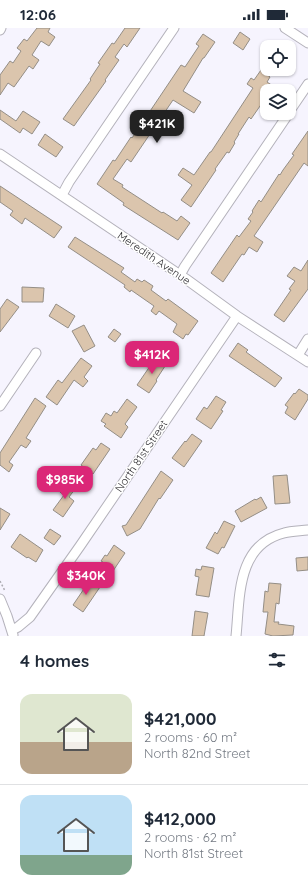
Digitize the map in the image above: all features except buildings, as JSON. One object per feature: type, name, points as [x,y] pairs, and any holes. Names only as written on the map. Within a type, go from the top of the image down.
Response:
[{"type":"street","points":[[62,195],[174,28]]},
{"type":"street","points":[[285,28],[308,43]]},
{"type":"street","points":[[296,102],[308,84]]},
{"type":"street","points":[[180,275],[284,120]]},
{"type":"street","name":"Meredith Avenue","points":[[0,154],[180,275],[237,316],[308,362]]},
{"type":"street","name":"North 81st Street","points":[[13,633],[30,617],[85,540],[237,316]]},
{"type":"street","points":[[298,355],[308,339]]},
{"type":"street","points":[[0,406],[36,353]]},
{"type":"street","points":[[236,636],[241,581],[244,569],[250,557],[264,542],[272,537],[283,533],[308,530]]},
{"type":"street","points":[[0,599],[13,633]]}]
